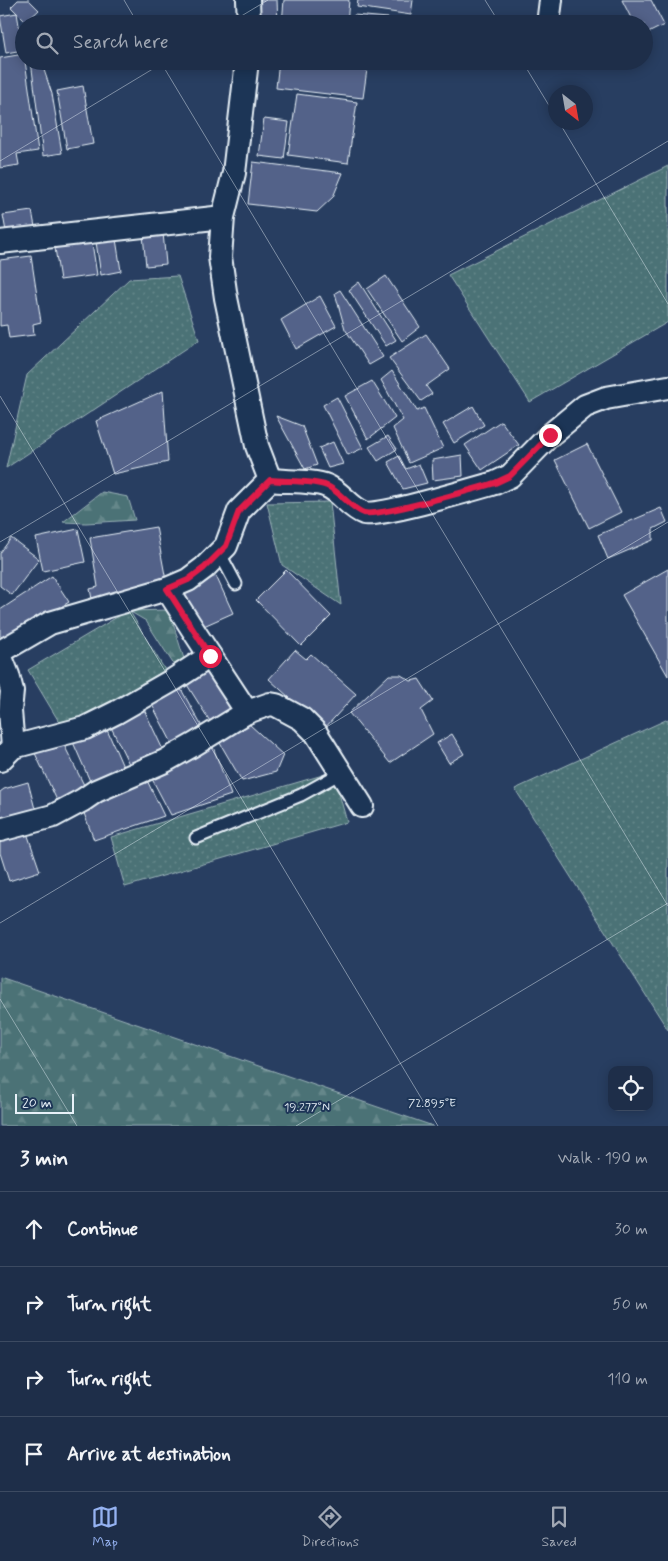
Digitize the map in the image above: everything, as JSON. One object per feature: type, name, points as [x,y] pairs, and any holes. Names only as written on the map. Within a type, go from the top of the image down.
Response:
[{"type":"street","points":[[248,0],[249,15]]},
{"type":"street","points":[[549,15],[551,0]]},
{"type":"street","points":[[246,70],[234,173],[223,217],[220,257],[226,298],[257,446],[270,480]]},
{"type":"street","points":[[0,242],[223,217]]},
{"type":"street","points":[[210,656],[143,698],[85,728],[6,754],[12,691],[0,654],[50,623],[167,589],[188,580],[204,568],[226,546],[239,511],[270,480],[327,486],[366,514],[387,511],[495,483],[510,476],[550,435],[585,406],[606,398],[668,387]]},
{"type":"street","points":[[167,589],[247,712]]},
{"type":"street","points":[[0,830],[53,816],[84,800],[96,790],[164,761],[247,712],[270,704],[276,704],[302,719],[316,733],[362,806]]},
{"type":"lane","points":[[219,552],[236,584]]},
{"type":"lane","points":[[196,838],[301,795],[341,773]]},
{"type":"green space","points":[[668,166],[668,322],[530,402],[448,275]]},
{"type":"green space","points":[[178,276],[199,340],[6,468],[27,375],[129,279]]},
{"type":"green space","points":[[102,492],[128,497],[135,520],[86,523],[63,522]]},
{"type":"green space","points":[[330,502],[341,605],[282,565],[267,503]]},
{"type":"green space","points":[[129,610],[165,670],[64,730],[28,670]]},
{"type":"green space","points":[[169,610],[184,659],[176,668],[146,621],[129,611]]},
{"type":"green space","points":[[668,719],[668,1030],[515,789]]},
{"type":"green space","points":[[333,772],[347,822],[125,887],[111,837]]},
{"type":"green space","points":[[0,977],[433,1126],[0,1126]]},
{"type":"building","points":[[18,0],[29,0],[39,10],[34,15],[19,15],[11,7]]},
{"type":"building","points":[[252,0],[277,0],[278,15],[253,15]]},
{"type":"building","points":[[284,0],[349,0],[348,15],[283,15]]},
{"type":"building","points":[[358,0],[413,0],[411,15],[357,7]]},
{"type":"building","points":[[622,0],[651,0],[664,25],[653,30],[653,15],[630,15]]},
{"type":"building","points":[[17,13],[17,15],[15,15],[15,51],[6,53],[0,16]]},
{"type":"building","points":[[15,56],[15,70],[26,70],[38,151],[17,154],[19,165],[0,168],[0,58]]},
{"type":"building","points":[[32,70],[44,70],[52,94],[62,153],[43,156]]},
{"type":"building","points":[[278,70],[367,70],[363,98],[276,88]]},
{"type":"building","points":[[83,86],[93,144],[67,149],[57,91]]},
{"type":"building","points":[[297,94],[357,102],[348,163],[288,155]]},
{"type":"building","points":[[264,119],[289,122],[284,159],[259,156]]},
{"type":"building","points":[[253,162],[343,173],[333,197],[317,212],[248,204]]},
{"type":"building","points":[[32,211],[36,232],[7,237],[3,215]]},
{"type":"building","points":[[163,233],[166,264],[146,266],[143,235]]},
{"type":"building","points":[[116,239],[121,271],[101,275],[96,242]]},
{"type":"building","points":[[92,243],[97,275],[60,280],[55,248]]},
{"type":"building","points":[[31,256],[41,322],[33,324],[34,335],[9,338],[7,325],[0,326],[0,260]]},
{"type":"building","points":[[386,276],[420,327],[402,341],[367,289]]},
{"type":"building","points":[[359,282],[396,340],[386,346],[349,290]]},
{"type":"building","points":[[340,290],[383,357],[369,365],[345,329],[335,293]]},
{"type":"building","points":[[320,296],[336,326],[296,349],[281,320]]},
{"type":"building","points":[[426,334],[450,369],[426,386],[432,394],[421,401],[389,358]]},
{"type":"building","points":[[392,371],[417,411],[424,408],[443,448],[409,463],[393,428],[403,420],[381,380]]},
{"type":"building","points":[[372,381],[395,418],[368,439],[345,396]]},
{"type":"building","points":[[163,391],[168,462],[113,474],[96,421]]},
{"type":"building","points":[[337,397],[363,448],[348,455],[323,405]]},
{"type":"building","points":[[473,406],[484,425],[454,443],[443,424]]},
{"type":"building","points":[[276,416],[302,426],[317,465],[305,469]]},
{"type":"building","points":[[501,421],[519,445],[482,470],[465,445]]},
{"type":"building","points":[[388,436],[397,449],[378,461],[369,447]]},
{"type":"building","points":[[333,442],[343,464],[328,468],[319,448]]},
{"type":"building","points":[[587,444],[621,512],[589,528],[555,460]]},
{"type":"building","points":[[462,455],[463,476],[433,480],[432,460]]},
{"type":"building","points":[[399,456],[406,469],[419,464],[427,483],[403,489],[388,462]]},
{"type":"building","points":[[661,508],[667,522],[653,529],[653,540],[608,559],[598,535]]},
{"type":"building","points":[[156,527],[167,586],[92,599],[90,589],[98,587],[90,538]]},
{"type":"building","points":[[78,529],[85,562],[43,571],[36,538]]},
{"type":"building","points":[[11,538],[39,559],[12,595],[0,586],[0,553]]},
{"type":"building","points":[[668,569],[668,676],[622,595]]},
{"type":"building","points":[[286,570],[331,616],[301,646],[256,600]]},
{"type":"building","points":[[52,576],[69,602],[4,642],[0,635],[0,610]]},
{"type":"building","points":[[216,576],[233,613],[197,629],[180,593]]},
{"type":"building","points":[[295,650],[306,659],[311,654],[356,694],[324,729],[269,679]]},
{"type":"building","points":[[204,667],[235,713],[213,726],[184,680]]},
{"type":"building","points":[[389,675],[401,675],[411,681],[419,679],[433,701],[421,710],[433,734],[390,763],[349,713]]},
{"type":"building","points":[[177,682],[205,732],[175,749],[149,699]]},
{"type":"building","points":[[141,703],[165,754],[131,768],[108,721]]},
{"type":"building","points":[[104,723],[124,769],[90,781],[72,740]]},
{"type":"building","points":[[249,724],[283,755],[276,772],[242,781],[217,738]]},
{"type":"building","points":[[452,734],[464,754],[449,763],[437,743]]},
{"type":"building","points":[[62,741],[88,793],[61,809],[34,751]]},
{"type":"building","points":[[213,747],[231,795],[171,815],[151,777]]},
{"type":"building","points":[[144,774],[164,816],[94,840],[82,808]]},
{"type":"building","points":[[28,782],[35,809],[0,818],[0,792]]},
{"type":"building","points":[[25,827],[40,871],[9,881],[0,853],[0,835]]},
{"type":"route","points":[[210,656],[167,589],[188,580],[204,568],[226,546],[239,511],[270,480],[327,486],[366,514],[387,511],[495,483],[510,476],[550,435]]}]
